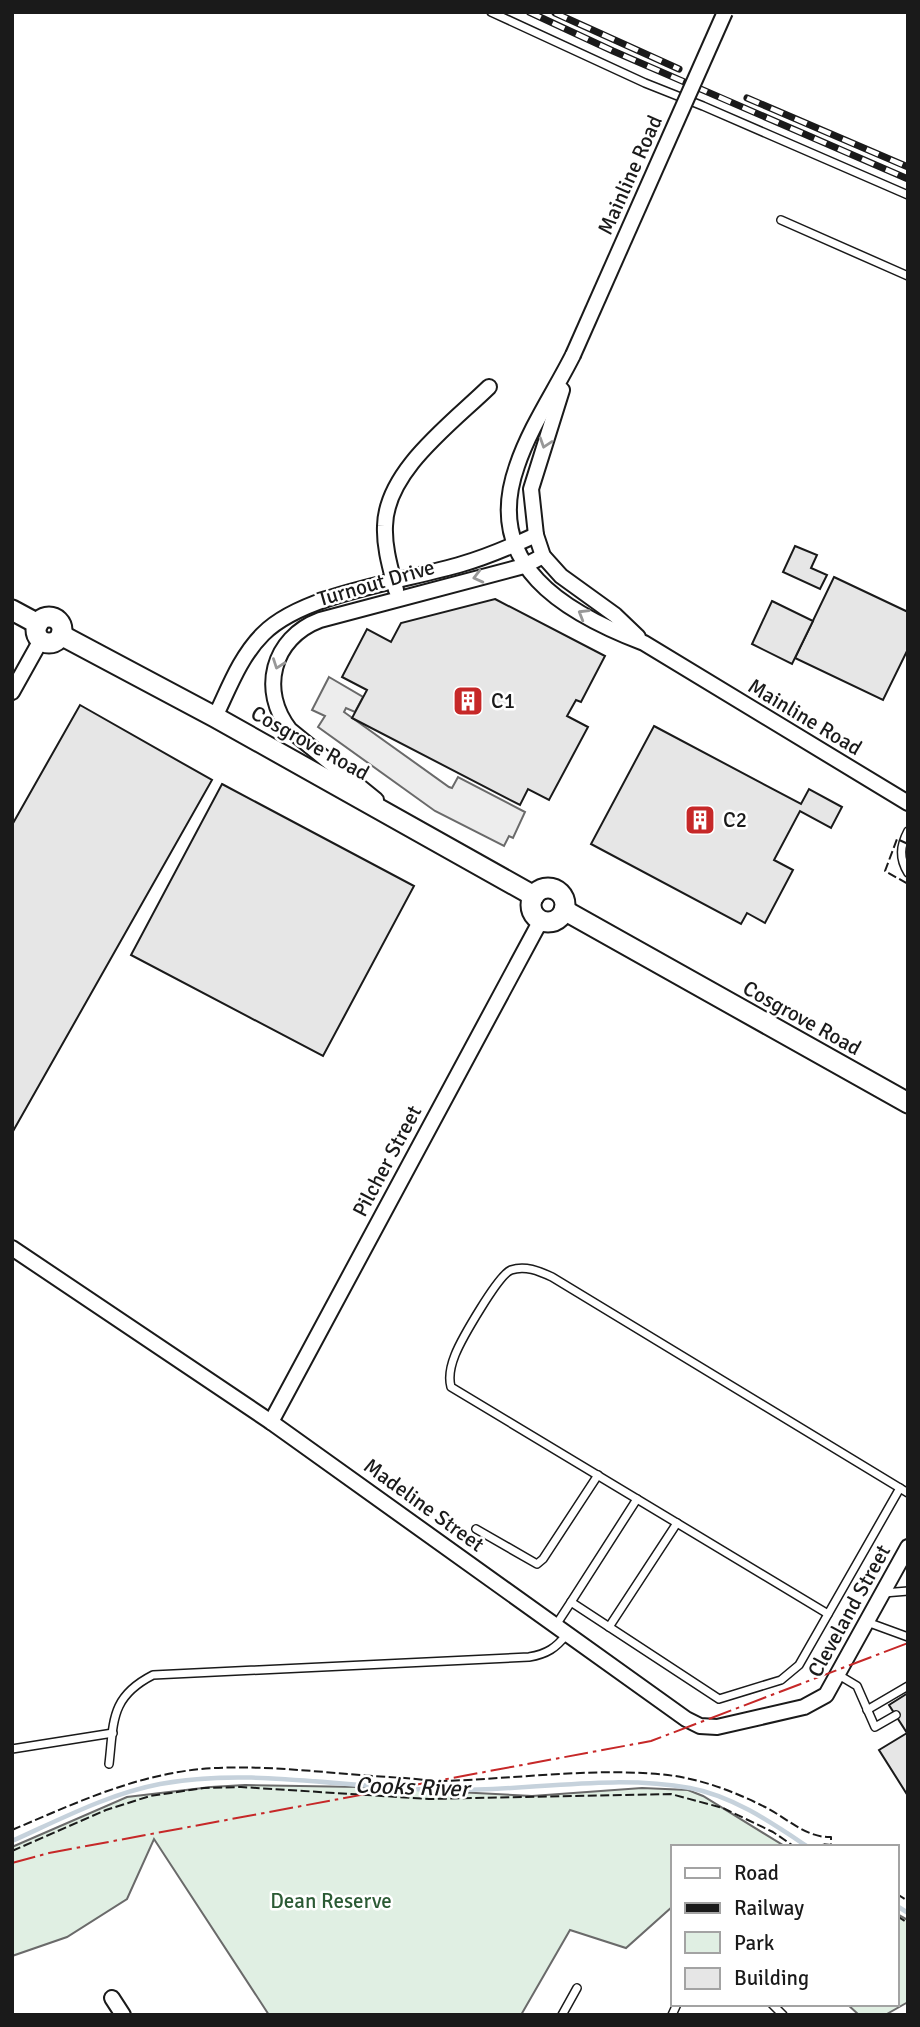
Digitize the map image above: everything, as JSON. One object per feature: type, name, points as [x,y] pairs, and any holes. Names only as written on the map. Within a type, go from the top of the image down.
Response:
[{"type":"main road","points":[[12,610],[39,632]]},
{"type":"main road","name":"Cosgrove Road","points":[[39,632],[44,618],[56,619],[62,626],[61,635],[215,717],[474,864],[534,895]]},
{"type":"main road","points":[[542,889],[553,889],[564,899],[564,910],[555,920],[541,920],[533,912],[534,895],[542,889]]},
{"type":"main road","name":"Cosgrove Road","points":[[564,910],[908,1103]]},
{"type":"street","name":"Mainline Road","points":[[724,12],[573,355],[517,465],[509,504],[515,544],[524,566],[562,601],[606,628],[645,643],[908,803]]},
{"type":"street","name":"Mainline Road","points":[[573,355],[531,489],[536,536],[543,556],[561,576],[615,615],[645,643]]},
{"type":"street","points":[[398,598],[385,529],[391,493],[408,466],[489,387]]},
{"type":"street","name":"Turnout Drive","points":[[215,717],[245,654],[275,623],[311,605],[463,564],[536,536]]},
{"type":"street","name":"Turnout Drive","points":[[395,817],[290,730],[276,708],[272,684],[285,646],[300,631],[320,620],[524,566],[543,556]]},
{"type":"street","points":[[12,692],[39,632]]},
{"type":"street","name":"Pilcher Street","points":[[271,1422],[541,920]]},
{"type":"street","name":"Madeline Street","points":[[12,1248],[271,1422],[686,1719],[700,1726],[717,1727],[804,1707],[826,1695]]},
{"type":"street","name":"Cleveland Street","points":[[826,1695],[908,1547]]},
{"type":"street","points":[[112,1998],[123,2015]]},
{"type":"lane","points":[[491,12],[645,83],[908,195]]},
{"type":"lane","points":[[781,220],[908,276]]},
{"type":"lane","points":[[908,831],[901,849],[908,873]]},
{"type":"lane","points":[[828,1614],[451,1387],[449,1378],[455,1355],[496,1284],[508,1271],[523,1268],[552,1277],[908,1493]]},
{"type":"lane","points":[[476,1528],[537,1564],[543,1559],[598,1475]]},
{"type":"lane","points":[[571,1602],[719,1699],[781,1680],[799,1665],[900,1488]]},
{"type":"lane","points":[[109,1764],[116,1709],[124,1696],[153,1675],[543,1655],[558,1646],[571,1602],[637,1499]]},
{"type":"lane","points":[[609,1627],[677,1522]]},
{"type":"lane","points":[[882,1593],[908,1591]]},
{"type":"lane","points":[[866,1622],[908,1637]]},
{"type":"lane","points":[[838,1674],[857,1686],[875,1727],[896,1715]]},
{"type":"lane","points":[[867,1710],[908,1686]]},
{"type":"lane","points":[[12,1749],[113,1733]]},
{"type":"lane","points":[[562,2015],[578,1987]]},
{"type":"green space","name":"Dean Reserve","points":[[211,1787],[360,1787],[532,1796],[642,1788],[688,1790],[703,1796],[783,1845],[671,1845],[671,1908],[626,1948],[570,1930],[521,2015],[269,2015],[154,1839],[127,1899],[67,1937],[12,1956],[12,1847],[127,1797]]},
{"type":"green space","points":[[899,1915],[908,1920],[908,2002],[885,2015],[859,2015],[849,2006],[899,2006]]},
{"type":"shaded area","points":[[329,677],[363,697],[355,712],[346,708],[344,712],[449,787],[452,788],[458,777],[525,812],[513,838],[509,836],[504,846],[435,811],[318,727],[325,716],[312,710]]},
{"type":"building","points":[[795,546],[817,555],[811,568],[827,575],[820,589],[783,572]]},
{"type":"building","points":[[834,577],[908,612],[908,649],[883,700],[795,658]]},
{"type":"building","name":"C1","points":[[495,599],[605,656],[581,702],[576,700],[567,716],[588,727],[549,800],[528,789],[520,805],[352,718],[367,690],[342,677],[367,629],[391,642],[401,623]]},
{"type":"building","points":[[772,601],[813,621],[792,664],[752,644]]},
{"type":"building","points":[[80,705],[212,780],[12,1133],[12,825]]},
{"type":"building","name":"C2","points":[[654,726],[801,804],[809,789],[842,807],[831,828],[800,811],[774,860],[793,870],[765,923],[747,913],[741,924],[591,844]]},
{"type":"building","points":[[222,784],[414,886],[323,1056],[131,955]]},
{"type":"building","points":[[908,1693],[908,1796],[879,1750],[907,1733],[889,1705]]},
{"type":"waterway","name":"Cooks River","points":[[12,1841],[85,1808],[141,1788],[194,1779],[228,1777],[436,1790],[627,1782],[658,1784],[690,1788],[722,1797],[805,1845]]},
{"type":"waterway","name":"Cooks River","points":[[899,1907],[908,1913]]},
{"type":"railway","points":[[529,12],[908,179]]},
{"type":"railway","points":[[555,13],[679,69]]},
{"type":"railway","points":[[747,98],[908,167]]},
{"type":"fence","points":[[908,844],[897,839],[885,871],[908,884]]},
{"type":"fence","points":[[12,1830],[135,1782],[161,1775],[214,1768],[285,1769],[442,1781],[619,1772],[675,1776],[722,1788],[765,1807],[805,1831],[831,1837],[831,1845]]},
{"type":"fence","points":[[12,1851],[106,1810],[150,1796],[204,1788],[241,1787],[429,1799],[671,1794],[723,1808],[773,1832],[792,1845]]},
{"type":"fence","points":[[822,1845],[831,1845]]},
{"type":"fence","points":[[899,1895],[908,1901]]},
{"type":"fence","points":[[899,1917],[908,1923]]},
{"type":"power","points":[[12,1863],[49,1853],[651,1741],[908,1643]]},
{"type":"place","name":"C1","points":[[468,701]]},
{"type":"place","name":"C2","points":[[700,820]]}]
